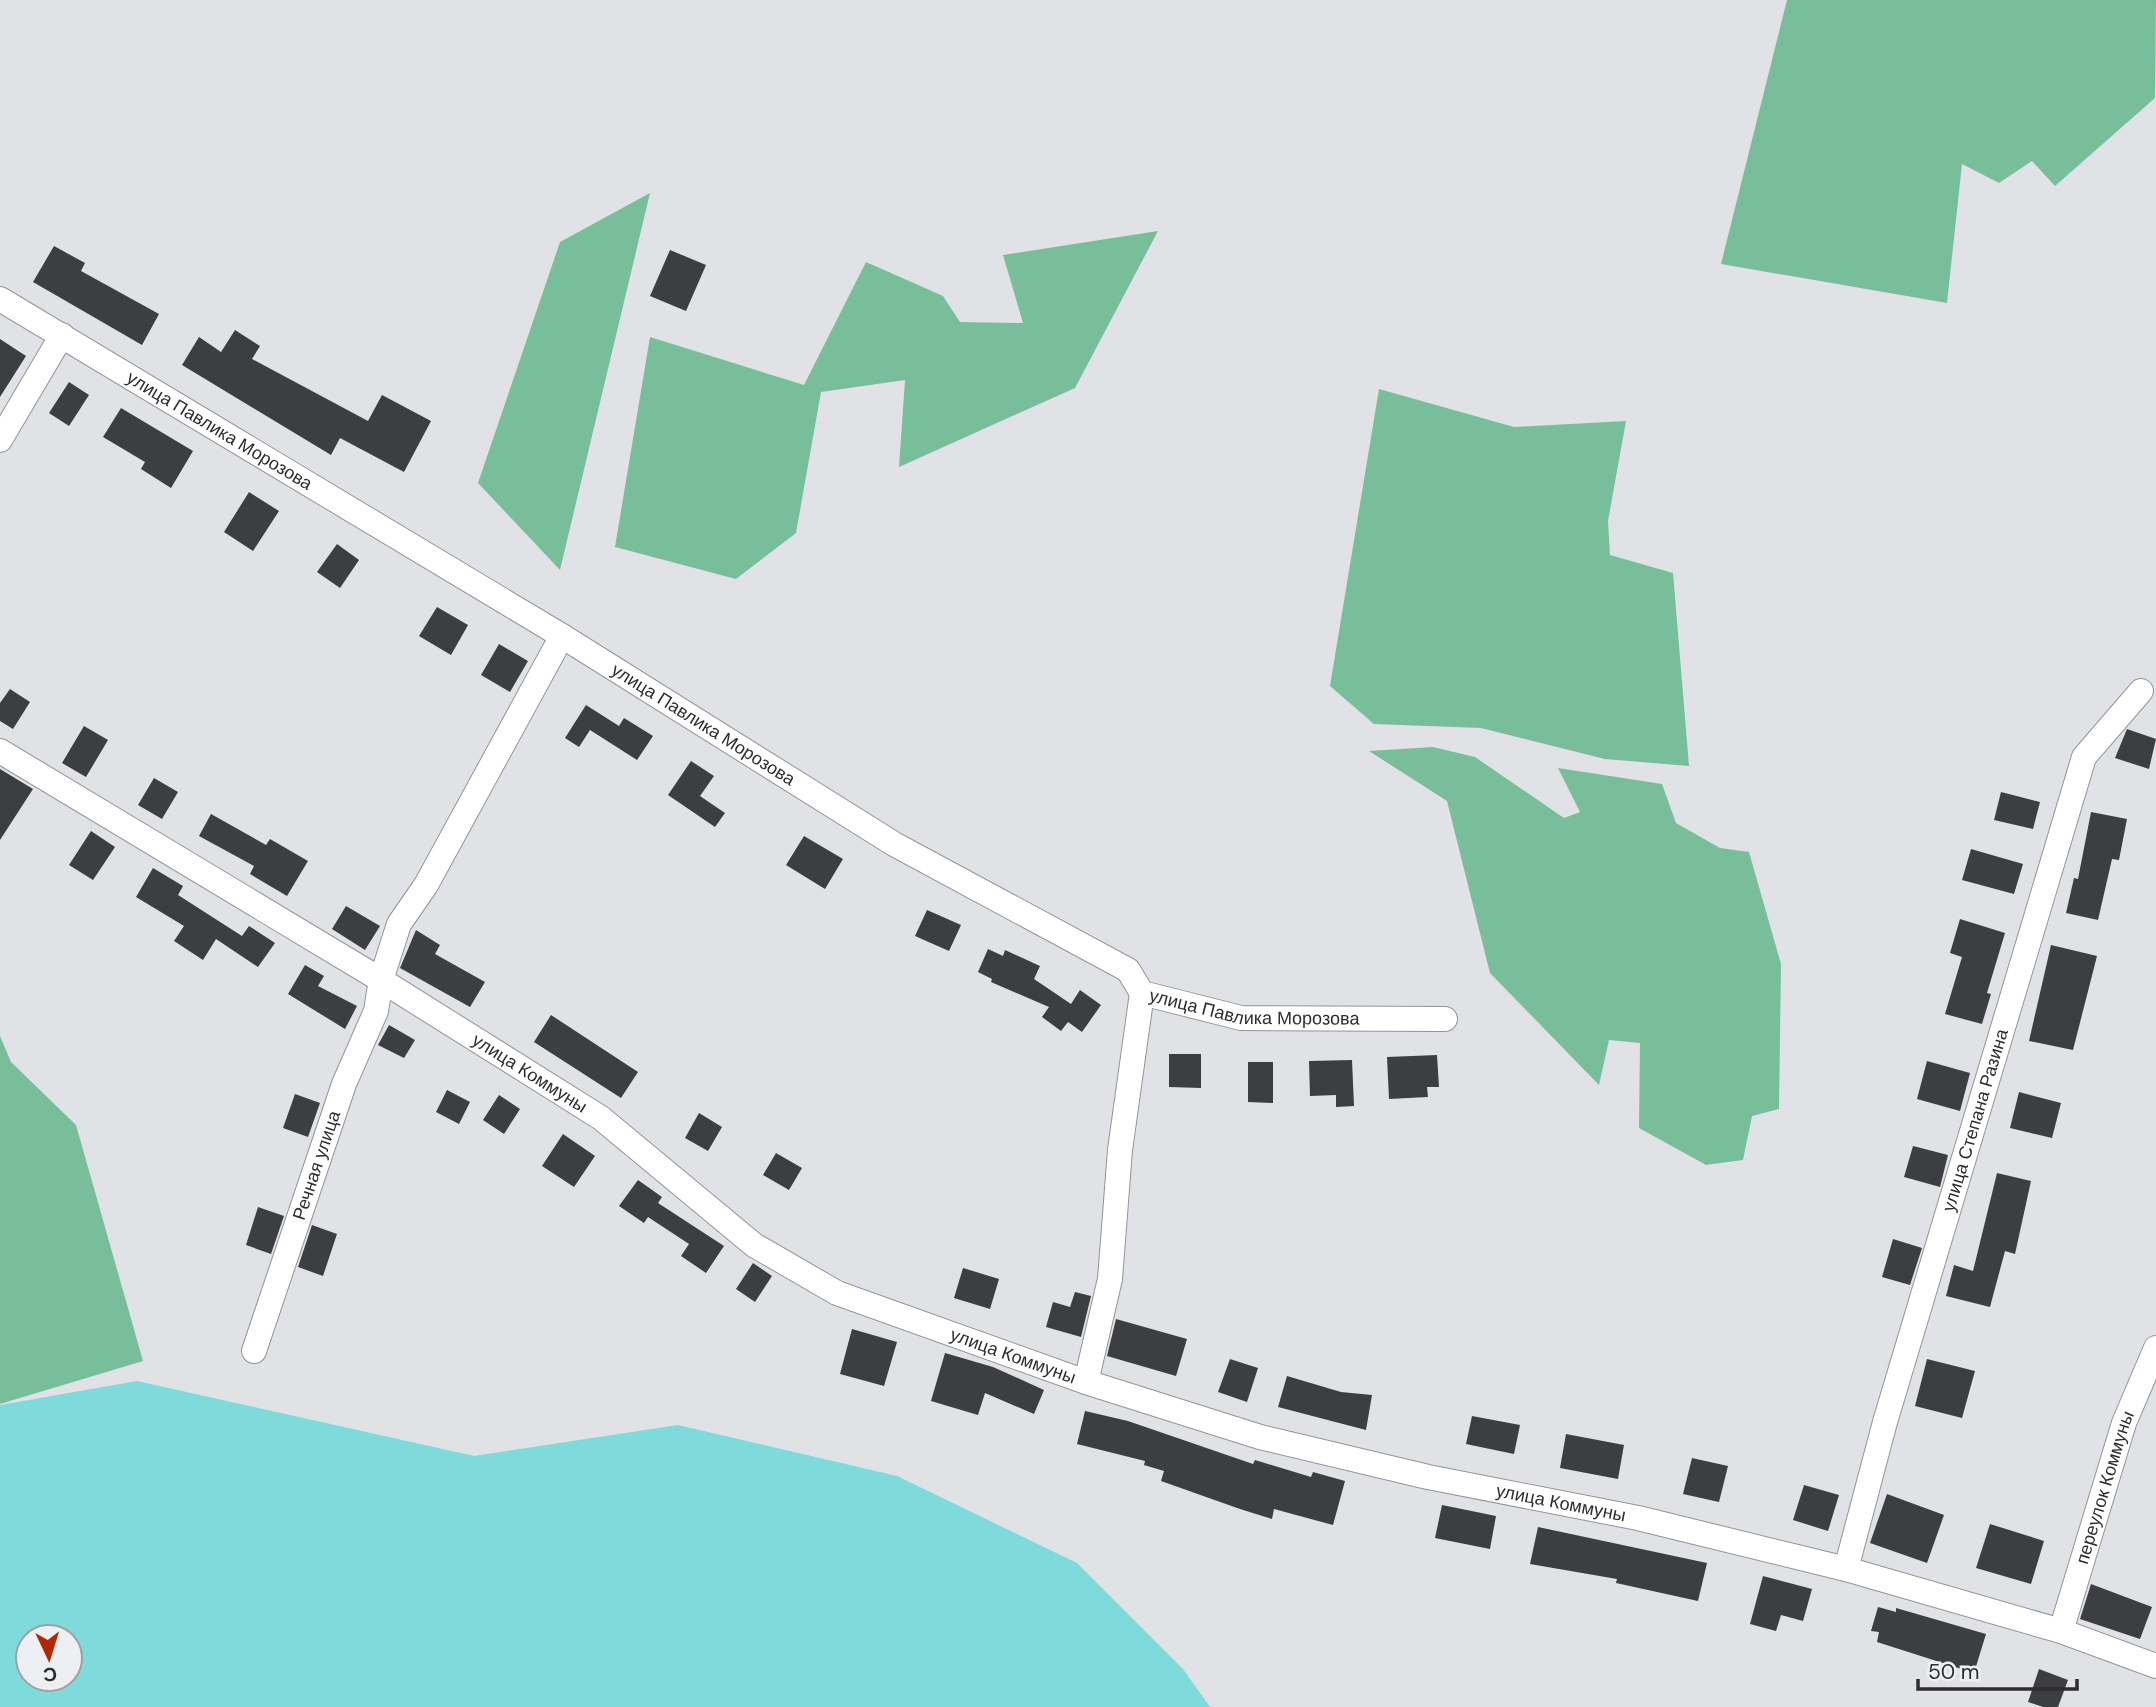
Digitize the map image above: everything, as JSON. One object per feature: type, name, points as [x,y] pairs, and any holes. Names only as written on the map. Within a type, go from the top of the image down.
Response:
[{"type":"street","name":"улица Павлика Морозова","points":[[0,299],[562,636],[894,844],[1128,970],[1142,993],[1241,1018],[1445,1019]]},
{"type":"street","points":[[0,440],[62,335]]},
{"type":"street","name":"Речная улица","points":[[254,1351],[344,1084],[376,1010],[381,980],[399,924],[426,885],[562,636]]},
{"type":"street","name":"улица Степана Разина","points":[[1846,1569],[1885,1422],[2084,757],[2141,691]]},
{"type":"street","name":"улица Коммуны","points":[[0,751],[381,980],[601,1118],[754,1245],[837,1293],[1086,1382],[1260,1437],[1428,1477],[1638,1518],[1846,1569],[2061,1630],[2156,1666]]},
{"type":"street","points":[[1086,1382],[1110,1279],[1120,1150],[1142,993]]},
{"type":"street","name":"переулок Коммуны","points":[[2061,1630],[2124,1423],[2156,1348]]},
{"type":"green space","points":[[1787,0],[2156,0],[2155,98],[2055,186],[2032,161],[1999,183],[1962,164],[1947,303],[1721,264]]},
{"type":"green space","points":[[650,193],[560,570],[478,483],[560,242]]},
{"type":"green space","points":[[1158,231],[1075,388],[899,467],[905,380],[821,392],[796,533],[736,579],[615,547],[650,337],[804,385],[866,262],[943,296],[960,322],[1023,323],[1003,255]]},
{"type":"green space","points":[[1379,389],[1514,427],[1626,421],[1608,521],[1610,555],[1673,573],[1689,766],[1605,759],[1481,728],[1374,724],[1330,686]]},
{"type":"green space","points":[[1433,747],[1475,757],[1564,818],[1580,812],[1558,768],[1662,784],[1676,823],[1720,848],[1749,852],[1781,964],[1779,1109],[1752,1116],[1743,1160],[1706,1165],[1639,1128],[1640,1043],[1609,1040],[1599,1085],[1490,973],[1447,801],[1369,751]]},
{"type":"green space","points":[[0,1036],[11,1062],[76,1125],[143,1361],[0,1404]]},
{"type":"water","points":[[137,1381],[474,1456],[678,1425],[897,1476],[1077,1563],[1183,1669],[1210,1707],[0,1707],[0,1405]]},
{"type":"building","points":[[54,246],[85,263],[81,271],[159,314],[142,345],[33,282]]},
{"type":"building","points":[[670,250],[706,265],[686,311],[650,296]]},
{"type":"building","points":[[235,330],[260,346],[252,359],[368,421],[382,395],[431,421],[404,472],[340,438],[331,455],[182,365],[199,337],[221,352]]},
{"type":"building","points":[[0,339],[26,356],[0,397]]},
{"type":"building","points":[[69,382],[89,395],[69,426],[49,413]]},
{"type":"building","points":[[121,408],[193,451],[171,488],[141,469],[145,462],[103,437]]},
{"type":"building","points":[[249,492],[279,511],[253,551],[224,532]]},
{"type":"building","points":[[337,544],[359,560],[340,588],[317,572]]},
{"type":"building","points":[[437,607],[468,625],[451,655],[419,636]]},
{"type":"building","points":[[499,644],[528,661],[510,692],[481,675]]},
{"type":"building","points":[[10,689],[30,702],[13,729],[0,721],[0,703]]},
{"type":"building","points":[[586,705],[619,726],[624,718],[653,736],[637,760],[590,730],[579,747],[565,738]]},
{"type":"building","points":[[84,726],[108,740],[86,777],[62,763]]},
{"type":"building","points":[[2127,729],[2156,739],[2149,769],[2115,758]]},
{"type":"building","points":[[691,761],[714,776],[700,796],[725,813],[715,827],[668,795]]},
{"type":"building","points":[[0,769],[33,789],[0,840]]},
{"type":"building","points":[[154,778],[178,792],[162,819],[138,805]]},
{"type":"building","points":[[2001,792],[2040,802],[2033,829],[1994,820]]},
{"type":"building","points":[[2091,812],[2127,819],[2119,860],[2112,859],[2098,920],[2066,913],[2074,878],[2078,879]]},
{"type":"building","points":[[211,814],[266,845],[270,839],[308,861],[287,896],[250,874],[254,866],[199,836]]},
{"type":"building","points":[[91,831],[115,847],[93,880],[69,865]]},
{"type":"building","points":[[804,836],[843,859],[825,889],[786,865]]},
{"type":"building","points":[[1971,849],[2023,864],[2014,894],[1962,880]]},
{"type":"building","points":[[153,868],[183,886],[178,895],[242,936],[249,926],[275,943],[258,967],[216,939],[203,960],[174,941],[184,926],[136,897]]},
{"type":"building","points":[[346,906],[380,926],[365,950],[332,929]]},
{"type":"building","points":[[927,910],[961,925],[949,951],[915,936]]},
{"type":"building","points":[[1960,919],[2005,933],[1987,993],[1991,994],[1982,1024],[1945,1014],[1962,957],[1950,953]]},
{"type":"building","points":[[416,930],[440,945],[435,954],[485,982],[470,1007],[400,968]]},
{"type":"building","points":[[2051,945],[2097,956],[2073,1050],[2029,1041]]},
{"type":"building","points":[[988,949],[1003,956],[1005,950],[1040,966],[1034,979],[1071,1004],[1080,990],[1101,1005],[1082,1032],[1068,1022],[1061,1031],[1042,1017],[1049,1007],[991,982],[992,979],[978,972]]},
{"type":"building","points":[[305,965],[324,976],[318,986],[357,1006],[345,1029],[288,994]]},
{"type":"building","points":[[551,1015],[638,1072],[621,1098],[534,1042]]},
{"type":"building","points":[[389,1025],[415,1040],[404,1058],[378,1045]]},
{"type":"building","points":[[1169,1054],[1201,1054],[1201,1088],[1169,1087]]},
{"type":"building","points":[[1437,1055],[1439,1087],[1427,1087],[1428,1097],[1389,1099],[1387,1057]]},
{"type":"building","points":[[1352,1060],[1354,1106],[1336,1107],[1336,1095],[1310,1096],[1309,1061]]},
{"type":"building","points":[[1927,1061],[1970,1073],[1960,1111],[1917,1099]]},
{"type":"building","points":[[1248,1062],[1273,1062],[1273,1103],[1248,1102]]},
{"type":"building","points":[[447,1090],[470,1102],[459,1124],[436,1112]]},
{"type":"building","points":[[2019,1092],[2061,1103],[2052,1138],[2010,1128]]},
{"type":"building","points":[[295,1094],[320,1103],[308,1137],[283,1128]]},
{"type":"building","points":[[499,1095],[520,1109],[504,1134],[483,1120]]},
{"type":"building","points":[[699,1113],[722,1127],[708,1151],[685,1138]]},
{"type":"building","points":[[563,1134],[595,1156],[574,1187],[542,1166]]},
{"type":"building","points":[[1913,1146],[1948,1155],[1940,1187],[1904,1177]]},
{"type":"building","points":[[776,1153],[802,1168],[789,1190],[763,1175]]},
{"type":"building","points":[[1997,1173],[2031,1181],[2015,1254],[2005,1251],[1990,1307],[1946,1296],[1954,1265],[1973,1271]]},
{"type":"building","points":[[638,1180],[662,1197],[658,1203],[724,1246],[706,1273],[681,1256],[689,1244],[648,1217],[644,1223],[619,1206]]},
{"type":"building","points":[[258,1207],[284,1216],[271,1254],[246,1245]]},
{"type":"building","points":[[312,1225],[337,1234],[323,1276],[298,1267]]},
{"type":"building","points":[[1893,1239],[1922,1248],[1910,1285],[1882,1277]]},
{"type":"building","points":[[753,1263],[772,1276],[755,1302],[736,1289]]},
{"type":"building","points":[[963,1268],[999,1279],[990,1309],[954,1298]]},
{"type":"building","points":[[1075,1292],[1091,1296],[1081,1337],[1046,1327],[1053,1302],[1070,1307]]},
{"type":"building","points":[[1116,1319],[1187,1339],[1176,1376],[1107,1356]]},
{"type":"building","points":[[852,1329],[897,1342],[884,1386],[840,1374]]},
{"type":"building","points":[[945,1353],[993,1367],[1044,1390],[1034,1414],[985,1393],[978,1415],[931,1401]]},
{"type":"building","points":[[1230,1359],[1258,1368],[1247,1402],[1218,1392]]},
{"type":"building","points":[[1927,1359],[1975,1371],[1962,1418],[1915,1406]]},
{"type":"building","points":[[1287,1376],[1341,1392],[1372,1395],[1366,1430],[1278,1407]]},
{"type":"building","points":[[1085,1411],[1128,1421],[1253,1464],[1255,1460],[1311,1477],[1313,1472],[1345,1481],[1333,1525],[1274,1509],[1272,1519],[1240,1509],[1161,1481],[1164,1471],[1144,1465],[1145,1461],[1077,1444]]},
{"type":"building","points":[[1472,1416],[1520,1425],[1514,1454],[1466,1444]]},
{"type":"building","points":[[1566,1434],[1624,1445],[1618,1479],[1560,1468]]},
{"type":"building","points":[[1692,1458],[1728,1466],[1719,1502],[1683,1494]]},
{"type":"building","points":[[1804,1485],[1839,1495],[1828,1531],[1793,1520]]},
{"type":"building","points":[[1887,1494],[1944,1515],[1927,1563],[1870,1543]]},
{"type":"building","points":[[1442,1505],[1496,1516],[1490,1549],[1435,1538]]},
{"type":"building","points":[[1990,1524],[2044,1541],[2031,1584],[1976,1568]]},
{"type":"building","points":[[1538,1527],[1707,1563],[1698,1601],[1616,1583],[1617,1579],[1530,1564]]},
{"type":"building","points":[[1763,1576],[1812,1589],[1803,1621],[1781,1615],[1776,1631],[1750,1624]]},
{"type":"building","points":[[2091,1584],[2152,1607],[2140,1639],[2080,1619]]},
{"type":"building","points":[[1878,1607],[1896,1612],[1896,1608],[1986,1634],[1974,1673],[1877,1642],[1879,1632],[1871,1631]]},
{"type":"building","points":[[2039,1669],[2068,1680],[2058,1707],[2043,1707],[2028,1702]]}]
